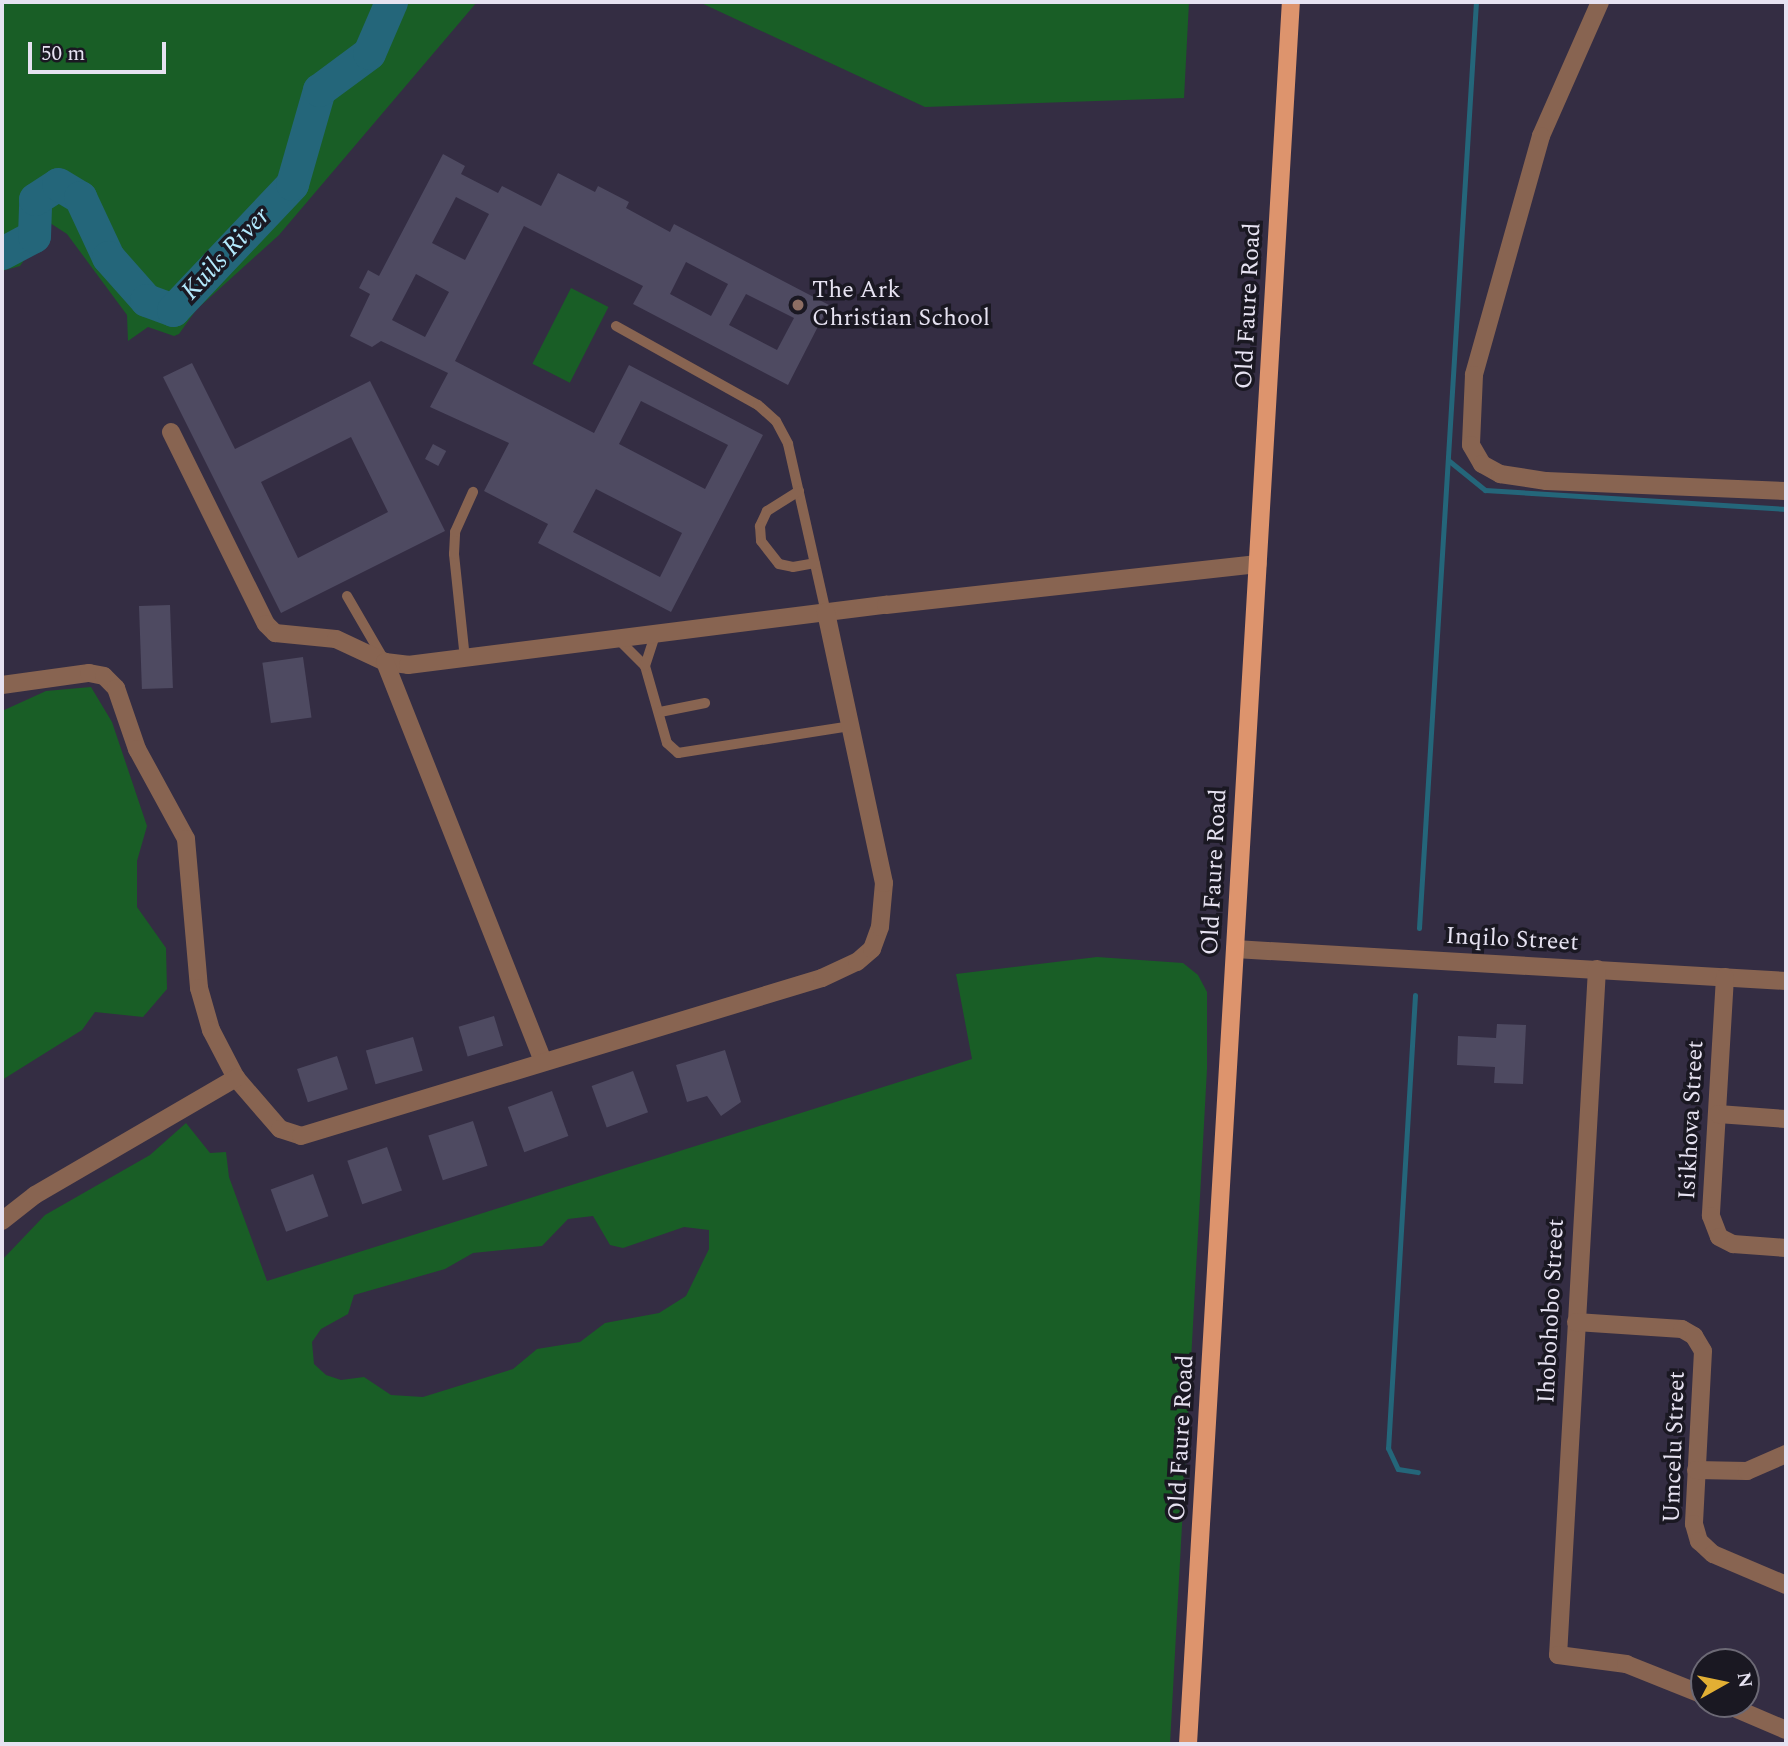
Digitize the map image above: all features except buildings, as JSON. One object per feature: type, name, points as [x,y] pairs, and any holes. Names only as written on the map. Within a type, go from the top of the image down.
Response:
[{"type":"main road","name":"Old Faure Road","points":[[1188,1744],[1291,2]]},
{"type":"street","points":[[1601,2],[1541,136],[1474,375],[1471,445],[1482,464],[1500,474],[1546,481],[1786,491]]},
{"type":"street","points":[[171,432],[266,624],[275,632],[336,639],[385,662],[408,665],[826,612],[1258,564]]},
{"type":"street","points":[[2,685],[89,673],[104,676],[116,688],[137,749],[186,839],[199,988],[211,1030],[236,1078],[280,1129],[300,1136],[822,978],[858,962],[872,949],[880,927],[884,883],[826,612]]},
{"type":"street","points":[[385,662],[543,1061]]},
{"type":"street","name":"Inqilo Street","points":[[1235,948],[1786,981]]},
{"type":"street","name":"Ihobohobo Street","points":[[1597,970],[1558,1655],[1626,1664],[1690,1689]]},
{"type":"street","name":"Isikhova Street","points":[[1724,977],[1711,1216],[1715,1229],[1733,1244],[1786,1248]]},
{"type":"street","points":[[2,1221],[35,1195],[236,1078]]},
{"type":"street","points":[[1718,1114],[1786,1119]]},
{"type":"street","name":"Umcelu Street","points":[[1576,1322],[1682,1329],[1695,1336],[1703,1351],[1694,1524],[1699,1541],[1713,1554],[1786,1585]]},
{"type":"street","points":[[1696,1470],[1747,1471],[1786,1454]]},
{"type":"street","points":[[1758,1718],[1786,1730]]},
{"type":"lane","points":[[616,326],[768,412],[783,432],[826,612]]},
{"type":"lane","points":[[799,491],[766,511],[760,526],[761,541],[779,564],[793,568],[815,563]]},
{"type":"lane","points":[[465,659],[455,532],[473,492]]},
{"type":"lane","points":[[347,596],[385,662]]},
{"type":"lane","points":[[645,666],[655,635]]},
{"type":"lane","points":[[620,640],[645,666],[667,743],[678,753],[850,726]]},
{"type":"lane","points":[[660,712],[705,703]]},
{"type":"green space","points":[[2,2],[477,2],[279,235],[196,310],[179,334],[174,336],[148,327],[128,341],[127,315],[67,234],[50,223],[20,266],[2,271]]},
{"type":"green space","points":[[699,2],[1189,2],[1184,98],[925,107]]},
{"type":"green space","points":[[571,288],[608,307],[570,383],[532,364]]},
{"type":"green space","points":[[91,687],[112,722],[147,826],[137,861],[137,907],[166,948],[167,989],[143,1017],[95,1012],[82,1030],[2,1080],[2,711],[46,691]]},
{"type":"green space","points":[[1097,957],[1183,963],[1198,975],[1207,992],[1207,1069],[1170,1744],[2,1744],[2,1260],[45,1215],[150,1155],[186,1123],[210,1153],[226,1152],[229,1177],[267,1281],[972,1059],[956,974]],"holes":[[[593,1216],[610,1245],[623,1248],[684,1227],[709,1230],[709,1249],[686,1296],[659,1313],[605,1323],[580,1342],[537,1349],[513,1369],[423,1397],[391,1395],[364,1377],[341,1380],[326,1375],[314,1364],[312,1342],[321,1329],[348,1314],[354,1295],[445,1269],[473,1253],[542,1246],[568,1219]]]},
{"type":"waterway","name":"Kuils River","points":[[2,253],[34,236],[35,199],[58,184],[80,197],[108,257],[146,300],[173,310],[292,184],[319,90],[369,53],[391,2]]},
{"type":"waterway","points":[[1419,928],[1476,2]]},
{"type":"waterway","points":[[1448,460],[1485,490],[1786,509]]},
{"type":"waterway","points":[[1415,995],[1388,1448],[1398,1469],[1418,1472]]},
{"type":"place","name":"The Ark Christian School","points":[[798,305]]}]
